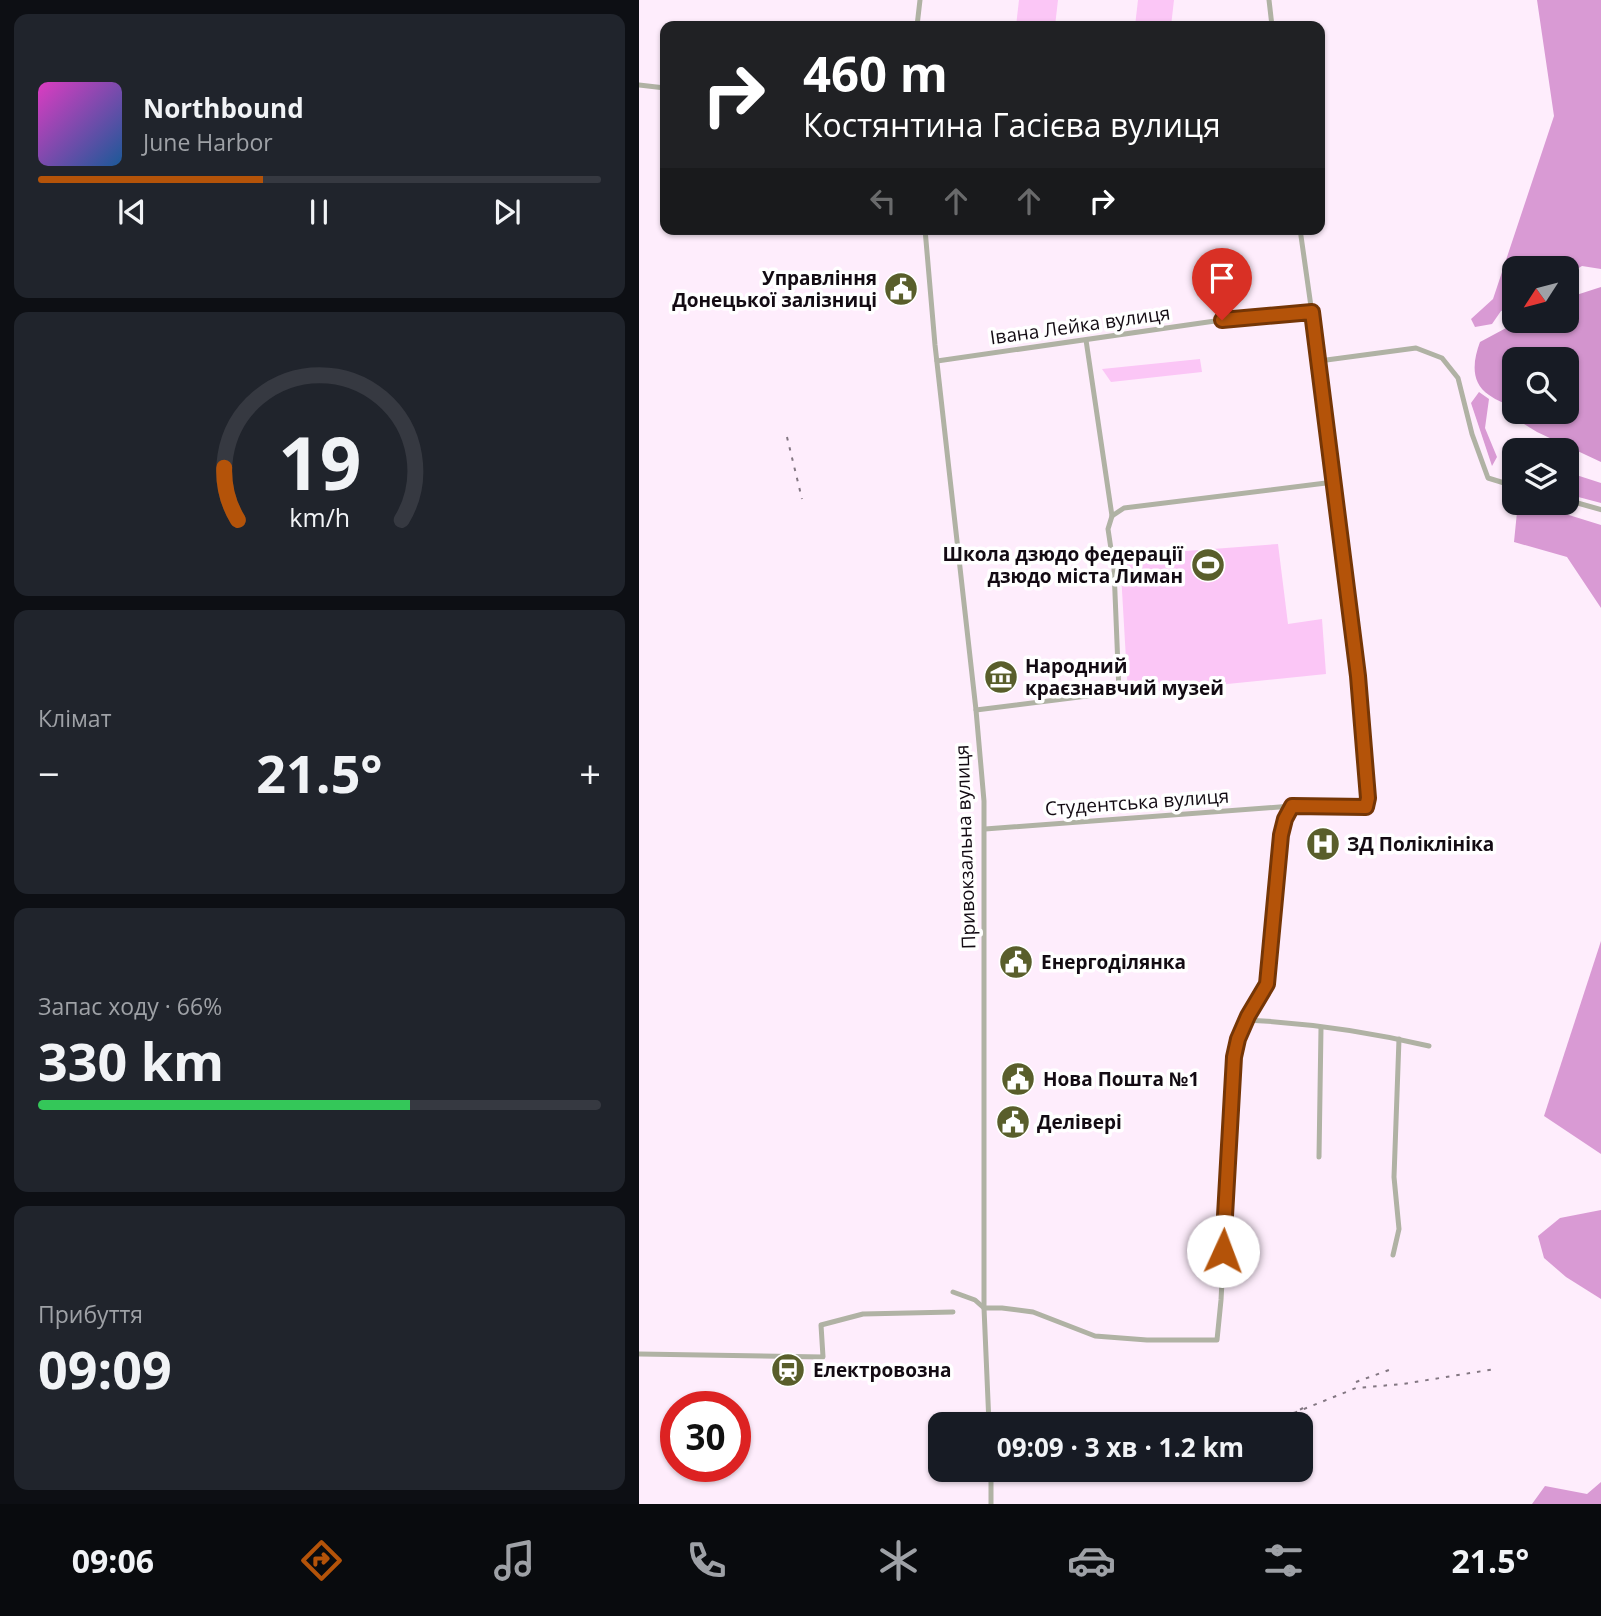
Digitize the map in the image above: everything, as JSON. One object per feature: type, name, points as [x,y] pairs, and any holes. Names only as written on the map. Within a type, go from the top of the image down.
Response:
[{"type":"street","points":[[918,21],[920,0]]},
{"type":"street","points":[[1268,0],[1271,21]]},
{"type":"street","points":[[639,85],[660,87]]},
{"type":"street","name":"Привокзальна вулиця","points":[[926,235],[976,709],[985,830],[984,1308],[988,1412]]},
{"type":"street","points":[[1112,516],[1124,508],[1334,482],[1301,235]]},
{"type":"street","name":"Івана Лейка вулиця","points":[[937,361],[1222,320],[1312,312]]},
{"type":"street","points":[[976,709],[1119,692],[1114,569],[1107,529],[1112,516],[1086,340]]},
{"type":"street","points":[[1319,361],[1417,348],[1442,358],[1458,378],[1472,434],[1488,478],[1502,482]]},
{"type":"street","name":"Студентська вулиця","points":[[985,830],[1292,806],[1366,807],[1368,798],[1358,676],[1334,482]]},
{"type":"street","points":[[1579,504],[1601,510]]},
{"type":"street","points":[[953,1292],[975,1300],[984,1308],[1033,1312],[1095,1336],[1147,1340],[1217,1340],[1234,1057],[1246,1020],[1267,984],[1281,835],[1292,806]]},
{"type":"street","points":[[1246,1020],[1274,1021],[1399,1039],[1429,1046]]},
{"type":"street","points":[[1319,1157],[1321,1028]]},
{"type":"street","points":[[1393,1255],[1399,1229],[1394,1177],[1399,1039]]},
{"type":"street","points":[[639,1354],[823,1357],[821,1325],[863,1314],[953,1312]]},
{"type":"street","points":[[991,1482],[991,1504]]},
{"type":"shaded area","points":[[1019,0],[1058,0],[1056,21],[1017,21]]},
{"type":"shaded area","points":[[1138,0],[1174,0],[1172,21],[1136,21]]},
{"type":"shaded area","points":[[1537,0],[1601,0],[1601,269],[1579,268],[1579,256],[1507,256],[1554,116]]},
{"type":"shaded area","points":[[1502,272],[1502,311],[1492,324],[1475,327],[1471,319],[1493,299]]},
{"type":"shaded area","points":[[1602,287],[1601,462],[1579,452],[1579,438],[1550,438],[1524,424],[1579,424],[1579,347],[1502,347],[1502,402],[1483,390],[1475,371],[1480,342],[1502,330],[1502,333],[1579,333],[1579,294]]},
{"type":"shaded area","points":[[1200,359],[1202,372],[1111,382],[1102,369]]},
{"type":"shaded area","points":[[1479,392],[1489,399],[1485,428],[1497,457],[1492,466],[1471,403]]},
{"type":"shaded area","points":[[1579,476],[1601,483],[1601,503],[1579,497]]},
{"type":"shaded area","points":[[1517,515],[1569,515],[1601,525],[1601,608],[1567,557],[1514,542]]},
{"type":"shaded area","points":[[1278,544],[1288,624],[1322,619],[1326,674],[1128,694],[1120,556]]},
{"type":"shaded area","points":[[1601,941],[1602,1154],[1544,1116]]},
{"type":"shaded area","points":[[1602,1210],[1601,1299],[1566,1277],[1544,1258],[1538,1236],[1560,1218]]},
{"type":"shaded area","points":[[1601,1482],[1601,1504],[1532,1504],[1545,1486],[1587,1494]]},
{"type":"railway","points":[[787,437],[802,499]]},
{"type":"railway","points":[[1296,1412],[1356,1388],[1403,1384],[1495,1369]]},
{"type":"railway","points":[[1356,1382],[1389,1370]]},
{"type":"railway","points":[[1295,1412],[1303,1408]]},
{"type":"place","name":"Управління Донецької залізниці","points":[[901,289]]},
{"type":"place","name":"Школа дзюдо федерації дзюдо міста Лиман","points":[[1208,565]]},
{"type":"place","name":"Народний краєзнавчий музей","points":[[1001,677]]},
{"type":"place","name":"ЗД Поліклініка","points":[[1323,844]]},
{"type":"place","name":"Енергоділянка","points":[[1016,962]]},
{"type":"place","name":"Нова Пошта №1","points":[[1018,1079]]},
{"type":"place","name":"Делівері","points":[[1013,1122]]},
{"type":"place","name":"Електровозна","points":[[788,1370]]},
{"type":"route","points":[[1222,320],[1312,312],[1358,676],[1368,798],[1366,807],[1292,806],[1285,819],[1281,835],[1267,984],[1248,1016],[1234,1057],[1223,1251]]}]
